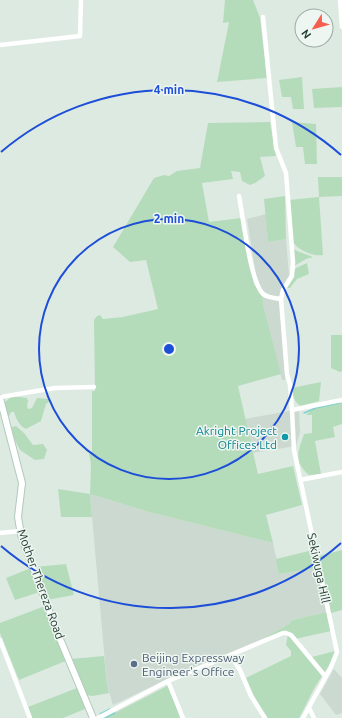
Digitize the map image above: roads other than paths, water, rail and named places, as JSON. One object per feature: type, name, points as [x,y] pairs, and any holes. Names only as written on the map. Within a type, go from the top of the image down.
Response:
[{"type":"street","points":[[0,45],[80,36],[81,0]]},
{"type":"street","points":[[340,0],[342,27]]},
{"type":"street","points":[[239,196],[250,259],[256,282],[264,294],[272,298],[281,299],[282,292],[290,281],[293,271],[286,173],[276,148],[263,18]]},
{"type":"street","name":"Sekiwuga Hill","points":[[281,299],[287,374],[290,385],[293,443],[337,652],[326,676],[303,718]]},
{"type":"street","points":[[0,397],[55,388],[94,387]]},
{"type":"street","name":"Mother Thereza Road","points":[[0,397],[22,483],[19,507],[20,530],[55,626],[93,718]]},
{"type":"street","points":[[292,410],[342,400]]},
{"type":"street","points":[[300,480],[342,472]]},
{"type":"street","points":[[0,534],[20,530]]},
{"type":"street","points":[[98,718],[168,681],[286,633],[291,635],[326,676]]},
{"type":"street","points":[[0,640],[30,718]]},
{"type":"street","points":[[231,656],[240,670],[251,696],[265,718]]},
{"type":"street","points":[[168,681],[183,718]]},
{"type":"street","points":[[308,708],[314,718]]},
{"type":"waterway","points":[[304,413],[316,408],[339,403]]},
{"type":"waterway","points":[[100,714],[110,709]]},
{"type":"waterway","points":[[105,718],[115,713]]},
{"type":"place","name":"Akright Project Offices Ltd","points":[[285,437]]},
{"type":"place","name":"Beijing Expressway Engineer's Office","points":[[134,664]]}]
